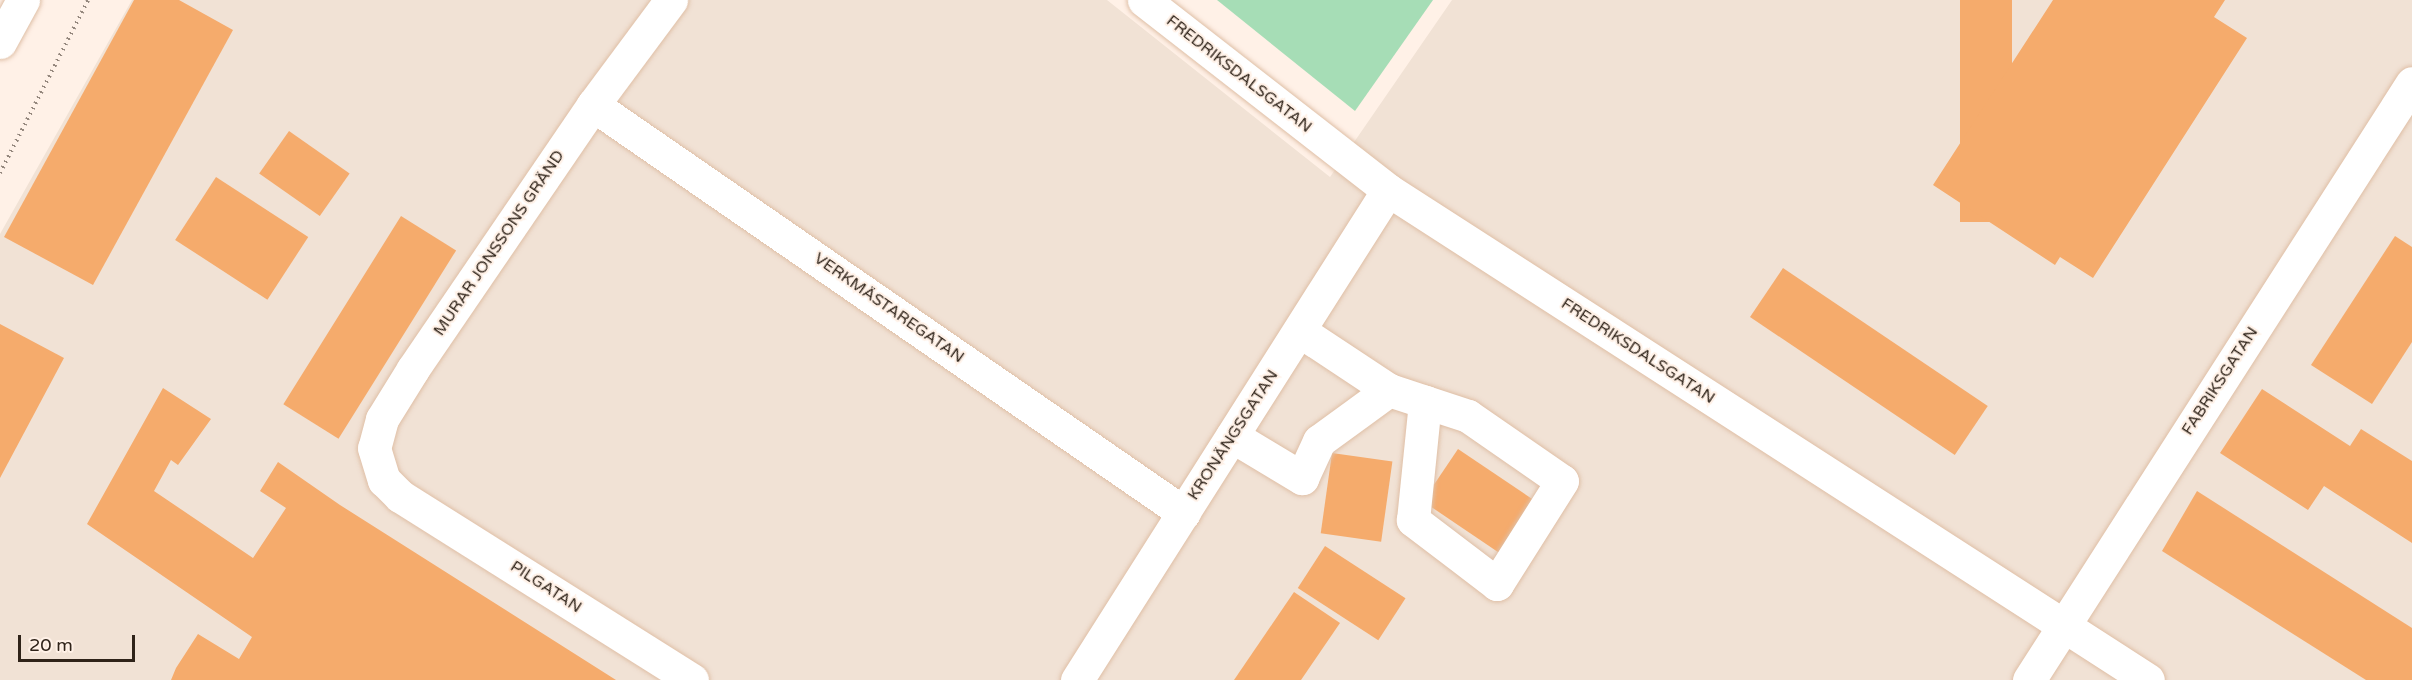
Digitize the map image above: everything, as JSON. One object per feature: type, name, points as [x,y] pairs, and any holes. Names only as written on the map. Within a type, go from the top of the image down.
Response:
[{"type":"street","points":[[0,42],[22,0]]},
{"type":"street","name":"MURAR JONSSONS GRÄND","points":[[400,496],[384,480],[374,448],[382,419],[413,369],[593,105],[671,0]]},
{"type":"street","name":"FREDRIKSDALSGATAN","points":[[1144,0],[1388,190],[2148,680]]},
{"type":"street","name":"FABRIKSGATAN","points":[[2029,680],[2412,83]]},
{"type":"street","name":"VERKMÄSTAREGATAN","points":[[593,105],[1184,513]]},
{"type":"street","name":"KRONÄNGSGATAN","points":[[1077,680],[1388,190]]},
{"type":"street","points":[[1300,331],[1389,390],[1468,416],[1562,481],[1497,584],[1413,520],[1425,402]]},
{"type":"street","points":[[1232,436],[1302,478],[1319,441],[1389,390]]},
{"type":"street","name":"PILGATAN","points":[[400,496],[692,680]]},
{"type":"path","points":[[0,173],[88,0]]},
{"type":"shaded area","points":[[132,0],[1107,0],[1330,177],[1452,0],[2412,0],[2412,680],[0,680],[0,234]]},
{"type":"green space","points":[[1217,0],[1433,0],[1355,111]]},
{"type":"building","points":[[134,0],[179,0],[233,30],[93,285],[4,237]]},
{"type":"building","points":[[1960,0],[2012,0],[2012,222],[1960,222]]},
{"type":"building","points":[[2053,0],[2225,0],[2214,17],[2247,38],[2093,278],[2060,257],[2055,265],[1933,185]]},
{"type":"building","points":[[289,131],[350,173],[320,216],[259,174]]},
{"type":"building","points":[[216,177],[308,237],[267,300],[175,240]]},
{"type":"building","points":[[401,216],[456,250],[338,439],[283,404]]},
{"type":"building","points":[[2395,236],[2412,247],[2412,342],[2372,404],[2311,365]]},
{"type":"building","points":[[1783,268],[1988,406],[1955,455],[1750,317]]},
{"type":"building","points":[[0,324],[64,358],[0,478]]},
{"type":"building","points":[[163,388],[211,419],[178,465],[171,460],[154,491],[253,558],[286,508],[260,491],[278,462],[340,505],[616,680],[171,680],[198,634],[239,659],[252,637],[87,524]]},
{"type":"building","points":[[2262,389],[2350,446],[2361,429],[2412,461],[2412,543],[2324,486],[2308,510],[2220,453]]},
{"type":"building","points":[[1458,449],[1534,500],[1499,553],[1423,501]]},
{"type":"building","points":[[1332,453],[1392,461],[1381,542],[1321,533]]},
{"type":"building","points":[[2197,491],[2412,628],[2412,680],[2366,680],[2162,551]]},
{"type":"building","points":[[1325,546],[1406,598],[1378,640],[1298,588]]},
{"type":"building","points":[[1294,592],[1340,623],[1301,680],[1234,680]]}]
